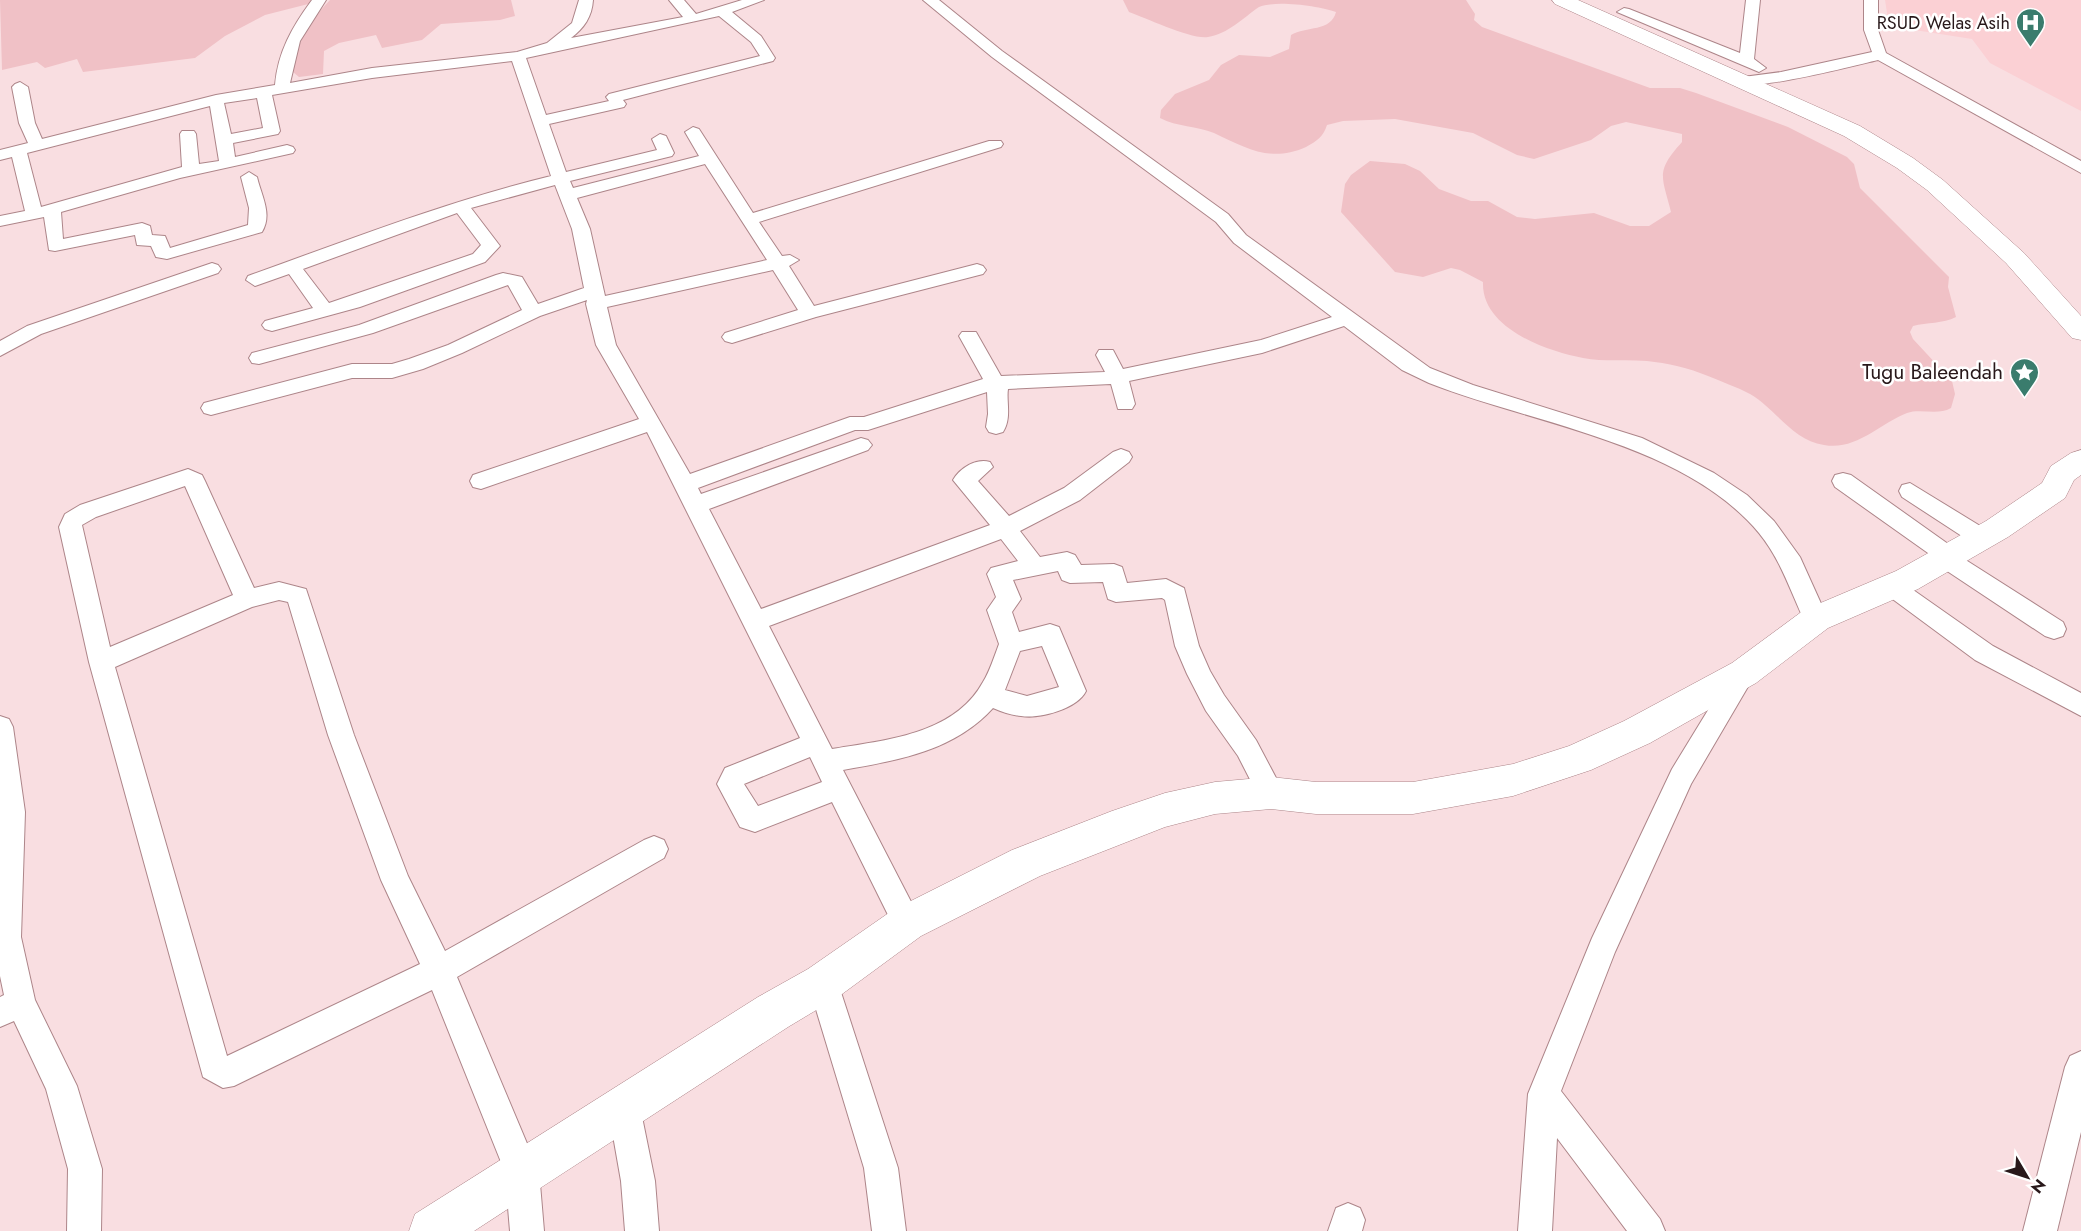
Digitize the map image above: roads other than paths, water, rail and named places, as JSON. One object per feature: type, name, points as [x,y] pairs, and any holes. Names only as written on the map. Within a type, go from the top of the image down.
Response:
[{"type":"main road","points":[[1562,0],[1636,33],[1744,72],[1905,163],[1935,185],[2016,258],[2081,332]]},
{"type":"main road","points":[[432,1231],[624,1107],[823,983],[908,922],[1026,863],[1125,823],[1215,798],[1271,793],[1316,798],[1413,798],[1513,780],[1578,759],[1637,732],[1744,674],[1816,619],[1948,558],[2067,490],[2062,473],[2081,460]]},
{"type":"street","points":[[282,88],[285,56],[303,22],[319,0]]},
{"type":"street","points":[[544,48],[575,30],[584,17],[586,0]]},
{"type":"street","points":[[676,0],[693,20]]},
{"type":"street","points":[[0,155],[216,100],[431,65],[518,56],[544,48],[693,20],[757,0]]},
{"type":"street","points":[[930,0],[997,54],[1222,218],[1240,239],[1409,365],[1435,378],[1591,428],[1672,459],[1726,491],[1774,539],[1787,556],[1816,619]]},
{"type":"street","points":[[1744,72],[1753,0]]},
{"type":"street","points":[[1871,0],[1871,30],[1880,55],[2081,168]]},
{"type":"street","points":[[1625,6],[1636,33]]},
{"type":"street","points":[[1625,6],[1744,72],[1781,77],[1880,55]]},
{"type":"street","points":[[540,121],[618,104],[614,97],[768,58],[762,46],[736,21],[721,11]]},
{"type":"street","points":[[518,56],[580,229],[606,345],[696,505],[908,922]]},
{"type":"street","points":[[20,87],[27,123],[37,145]]},
{"type":"street","points":[[225,140],[272,130],[263,91]]},
{"type":"street","points":[[216,100],[225,140],[227,164]]},
{"type":"street","points":[[693,132],[724,185],[784,262],[809,314]]},
{"type":"street","points":[[188,134],[191,171]]},
{"type":"street","points":[[564,187],[666,153],[660,139]]},
{"type":"street","points":[[751,219],[995,144]]},
{"type":"street","points":[[18,150],[34,214]]},
{"type":"street","points":[[0,221],[34,214],[191,171],[287,150]]},
{"type":"street","points":[[255,280],[489,196],[564,187],[709,158]]},
{"type":"street","points":[[52,209],[56,246],[142,228],[144,230],[142,240],[159,240],[163,254],[167,254],[256,228],[259,208],[251,193],[249,177]]},
{"type":"street","points":[[272,326],[325,311],[470,262],[488,252],[491,246],[461,207]]},
{"type":"street","points":[[211,408],[302,386],[352,371],[392,370],[416,364],[455,349],[533,312],[594,297],[670,289],[784,262]]},
{"type":"street","points":[[292,266],[325,311]]},
{"type":"street","points":[[0,350],[34,330],[212,269]]},
{"type":"street","points":[[732,337],[809,314],[977,270]]},
{"type":"street","points":[[259,358],[366,329],[503,279],[515,281],[533,312]]},
{"type":"street","points":[[685,484],[857,422],[861,425],[869,423],[968,388],[994,383],[1096,381],[1250,350],[1320,330],[1347,318]]},
{"type":"street","points":[[969,336],[987,366],[994,383],[1001,408],[996,427]]},
{"type":"street","points":[[1106,354],[1121,384],[1125,404]]},
{"type":"street","points":[[481,481],[651,423]]},
{"type":"street","points":[[696,505],[861,445]]},
{"type":"street","points":[[755,621],[1005,528],[1072,494],[1121,457]]},
{"type":"street","points":[[965,473],[1034,566]]},
{"type":"street","points":[[246,599],[194,481],[188,477],[88,511],[73,520],[70,536],[101,662],[214,1066],[223,1072],[234,1070],[439,971],[654,849]]},
{"type":"street","points":[[1843,481],[1948,558],[2054,629]]},
{"type":"street","points":[[1935,487],[1990,534]]},
{"type":"street","points":[[1910,491],[1990,534]]},
{"type":"street","points":[[839,787],[755,820],[750,818],[730,784],[734,776],[821,752],[906,747],[946,735],[968,718],[990,694],[1011,644],[999,610],[1008,602],[1008,597],[998,577],[1001,572],[1065,561],[1069,563],[1070,574],[1113,572],[1116,593],[1166,588],[1173,591],[1178,600],[1187,646],[1199,674],[1215,703],[1246,748],[1271,793]]},
{"type":"street","points":[[1891,586],[1984,652],[2080,702]]},
{"type":"street","points":[[101,662],[246,599],[279,591],[290,592],[298,596],[341,735],[395,880],[439,971],[522,1172],[527,1231]]},
{"type":"street","points":[[990,694],[1023,708],[1040,705],[1073,691],[1050,634],[1011,644]]},
{"type":"street","points":[[1535,1231],[1544,1094],[1602,948],[1681,777],[1744,674]]},
{"type":"street","points":[[0,727],[5,814],[4,892],[10,1008],[61,1086],[85,1169],[80,1229]]},
{"type":"street","points":[[823,983],[881,1168],[889,1231]]},
{"type":"street","points":[[2040,1231],[2081,1067]]},
{"type":"street","points":[[1544,1094],[1648,1231]]},
{"type":"street","points":[[624,1107],[638,1181],[642,1231]]},
{"type":"place","name":"RSUD Welas Asih","points":[[2031,48]]},
{"type":"place","name":"Tugu Baleendah","points":[[2024,398]]}]
